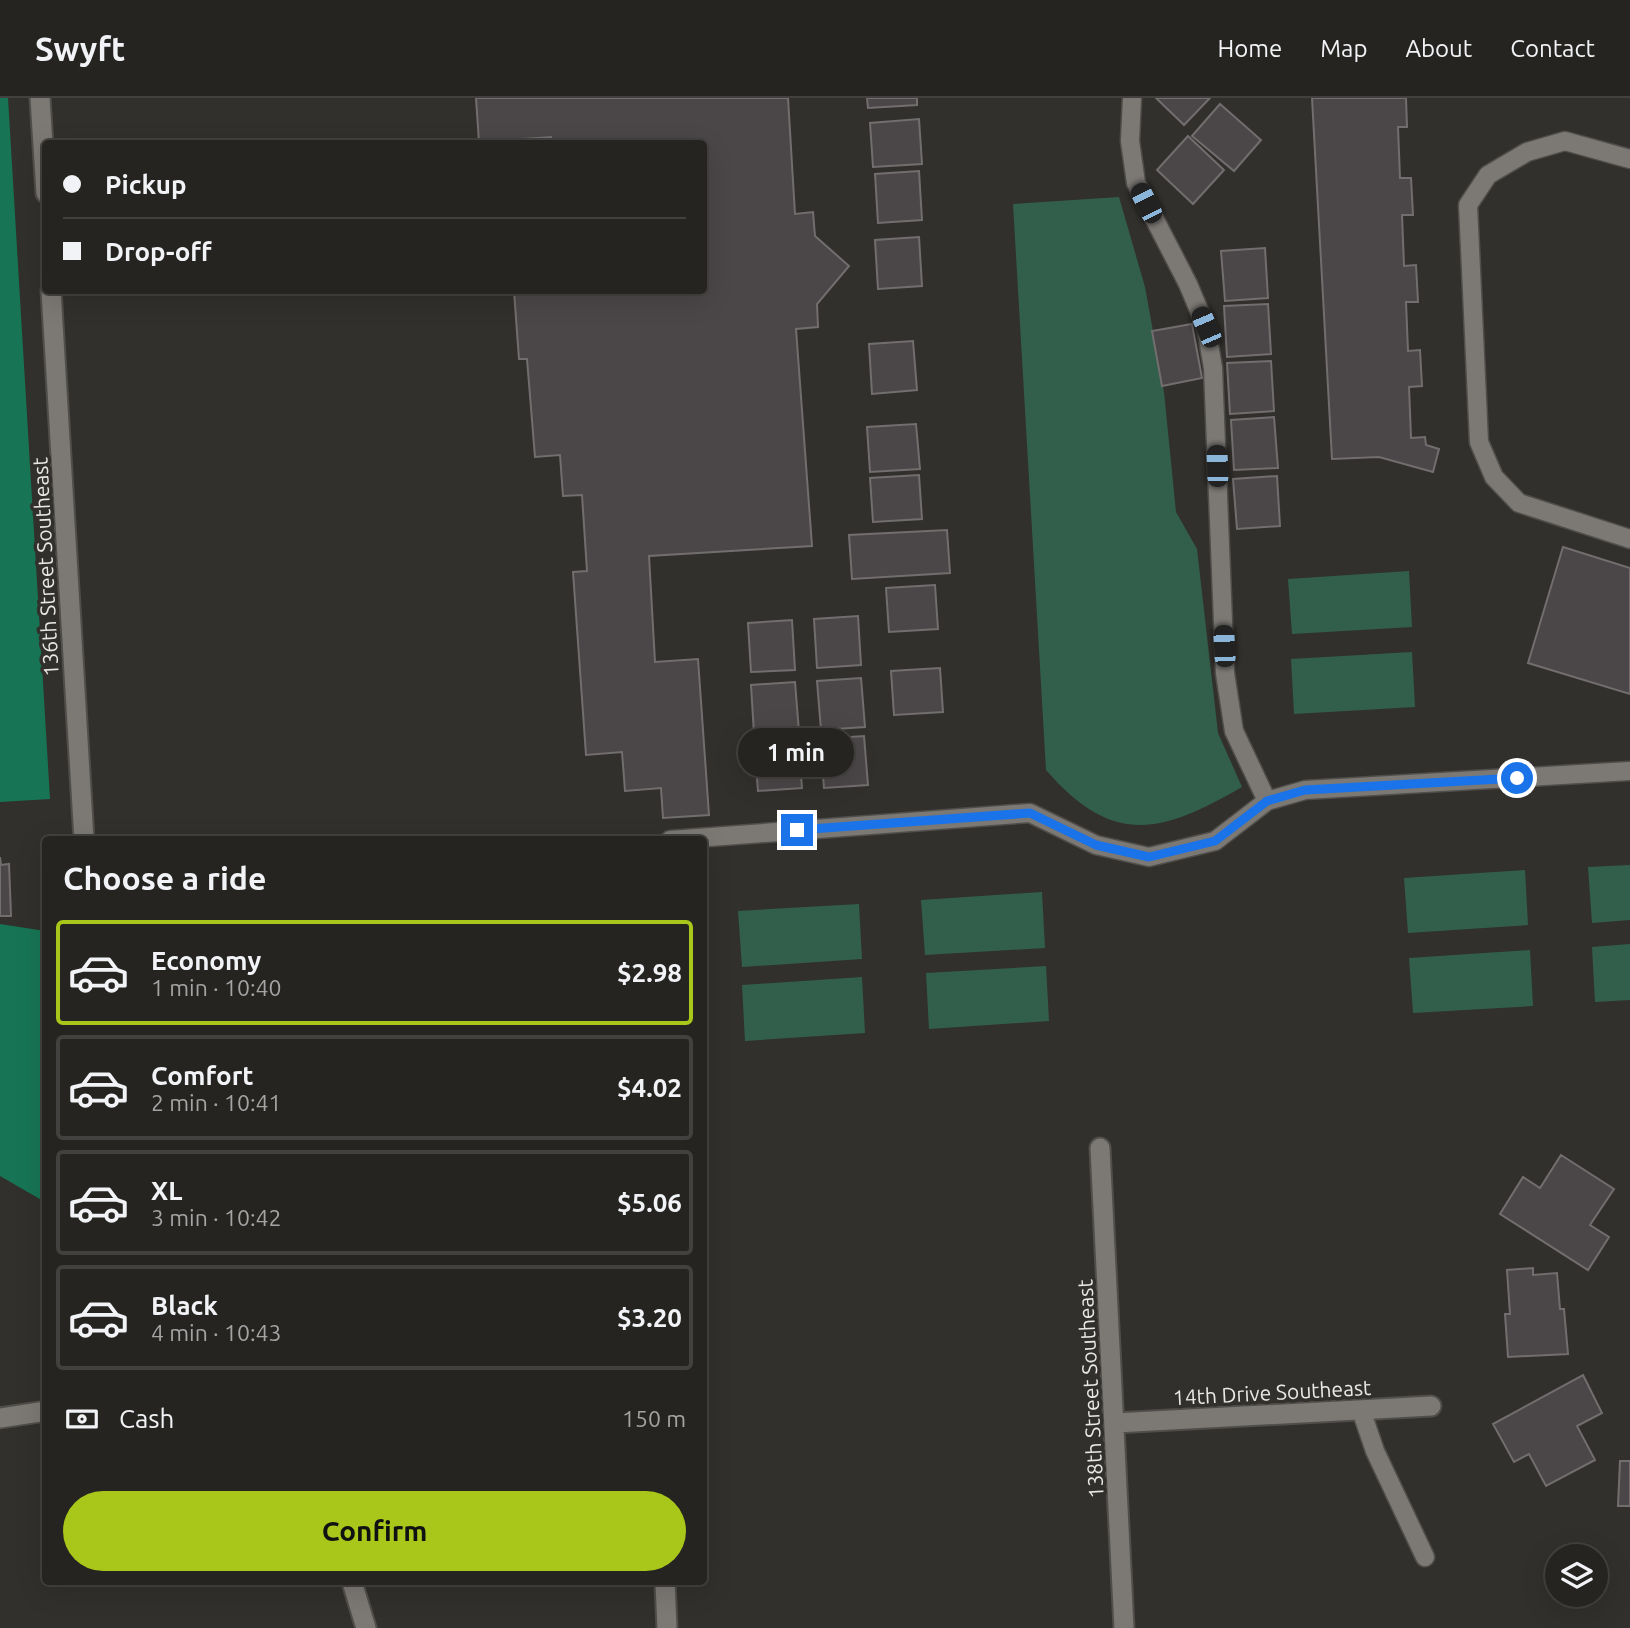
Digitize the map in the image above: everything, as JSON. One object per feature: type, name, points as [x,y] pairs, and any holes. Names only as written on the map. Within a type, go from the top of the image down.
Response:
[{"type":"street","points":[[40,98],[43,140]]},
{"type":"street","name":"136th Street Southeast","points":[[51,294],[84,836]]},
{"type":"street","name":"138th Street Southeast","points":[[1100,1148],[1124,1628]]},
{"type":"street","name":"14th Drive Southeast","points":[[1115,1423],[1431,1406]]},
{"type":"street","points":[[0,1418],[42,1412]]},
{"type":"street","points":[[353,1585],[366,1628]]},
{"type":"street","points":[[665,1585],[667,1628]]},
{"type":"lane","points":[[1132,98],[1130,141],[1136,183],[1188,284],[1206,327],[1213,368],[1226,673],[1234,731],[1267,801]]},
{"type":"lane","points":[[1630,159],[1565,141],[1527,152],[1489,175],[1468,205],[1479,442],[1494,477],[1519,503],[1630,539]]},
{"type":"lane","points":[[707,837],[1030,813],[1096,845],[1149,857],[1215,841],[1267,801],[1305,790],[1630,771]]},
{"type":"lane","points":[[1361,1410],[1375,1451],[1425,1557]]},
{"type":"green space","points":[[0,98],[8,98],[50,799],[0,802]]},
{"type":"green space","points":[[1119,197],[1145,287],[1164,392],[1176,512],[1197,549],[1218,733],[1242,787],[1187,815],[1140,825],[1117,822],[1094,812],[1071,795],[1046,770],[1013,204]]},
{"type":"green space","points":[[1409,571],[1412,627],[1292,634],[1288,579]]},
{"type":"green space","points":[[1412,652],[1415,707],[1294,714],[1291,659]]},
{"type":"green space","points":[[1630,865],[1630,920],[1592,923],[1588,867]]},
{"type":"green space","points":[[1525,870],[1528,925],[1408,933],[1404,878]]},
{"type":"green space","points":[[1042,892],[1045,948],[925,955],[921,900]]},
{"type":"green space","points":[[859,904],[862,959],[742,967],[738,911]]},
{"type":"green space","points":[[0,924],[42,931],[42,1200],[0,1176]]},
{"type":"green space","points":[[1630,944],[1630,1000],[1595,1002],[1592,947]]},
{"type":"green space","points":[[1530,950],[1533,1006],[1413,1013],[1409,958]]},
{"type":"green space","points":[[1046,966],[1049,1021],[929,1029],[926,973]]},
{"type":"green space","points":[[862,977],[865,1033],[745,1041],[742,985]]},
{"type":"building","points":[[476,98],[788,98],[795,214],[813,212],[815,236],[849,266],[817,304],[818,327],[796,329],[812,546],[649,556],[655,662],[698,659],[709,815],[663,818],[661,788],[625,791],[622,752],[586,755],[573,572],[587,571],[582,495],[563,496],[560,455],[535,457],[527,359],[519,359],[514,294],[707,294],[707,140],[551,140],[551,137],[479,140]]},
{"type":"building","points":[[867,98],[917,98],[917,105],[868,108]]},
{"type":"building","points":[[1156,98],[1210,98],[1184,125]]},
{"type":"building","points":[[1312,98],[1406,98],[1407,127],[1398,127],[1400,178],[1411,178],[1413,215],[1402,215],[1404,266],[1416,265],[1418,302],[1406,302],[1408,351],[1420,350],[1422,386],[1409,387],[1411,438],[1425,437],[1426,445],[1439,449],[1433,472],[1379,457],[1332,459]]},
{"type":"building","points":[[1220,104],[1261,140],[1234,171],[1192,136]]},
{"type":"building","points":[[919,119],[922,164],[873,167],[870,123]]},
{"type":"building","points":[[1188,136],[1224,170],[1193,204],[1157,170]]},
{"type":"building","points":[[919,171],[922,220],[878,223],[875,174]]},
{"type":"building","points":[[919,237],[922,286],[878,289],[875,240]]},
{"type":"building","points":[[1265,248],[1268,298],[1225,301],[1221,251]]},
{"type":"building","points":[[1268,304],[1271,354],[1227,357],[1224,306]]},
{"type":"building","points":[[1192,324],[1202,378],[1162,386],[1152,331]]},
{"type":"building","points":[[913,341],[917,390],[872,394],[869,344]]},
{"type":"building","points":[[1271,361],[1274,411],[1230,414],[1227,363]]},
{"type":"building","points":[[1274,417],[1278,468],[1234,470],[1231,420]]},
{"type":"building","points":[[916,424],[920,469],[870,472],[867,427]]},
{"type":"building","points":[[919,475],[922,519],[873,522],[870,478]]},
{"type":"building","points":[[1277,476],[1280,526],[1237,529],[1233,479]]},
{"type":"building","points":[[947,530],[950,573],[852,579],[849,535]]},
{"type":"building","points":[[1563,547],[1630,568],[1630,694],[1528,663]]},
{"type":"building","points":[[935,585],[938,629],[889,632],[886,588]]},
{"type":"building","points":[[858,616],[861,665],[817,668],[814,619]]},
{"type":"building","points":[[792,620],[795,670],[751,672],[748,623]]},
{"type":"building","points":[[940,668],[943,712],[894,715],[891,671]]},
{"type":"building","points":[[861,678],[865,727],[821,730],[817,681]]},
{"type":"building","points":[[795,682],[799,732],[754,734],[751,685]]},
{"type":"building","points":[[864,736],[868,785],[824,788],[820,739]]},
{"type":"building","points":[[798,739],[802,788],[758,791],[754,742]]},
{"type":"building","points":[[0,857],[1,865],[9,864],[11,916],[0,916]]},
{"type":"building","points":[[1561,1155],[1614,1189],[1590,1225],[1609,1237],[1588,1270],[1500,1214],[1523,1177],[1540,1188]]},
{"type":"building","points":[[1533,1268],[1533,1275],[1557,1273],[1568,1354],[1508,1357],[1505,1314],[1510,1314],[1507,1270]]},
{"type":"building","points":[[1583,1375],[1602,1413],[1577,1426],[1595,1460],[1546,1486],[1529,1454],[1514,1462],[1493,1424]]},
{"type":"building","points":[[1620,1461],[1630,1461],[1630,1506],[1618,1506]]},
{"type":"route","points":[[797,830],[1030,813],[1096,845],[1149,857],[1215,841],[1267,801],[1305,790],[1517,778]]}]
